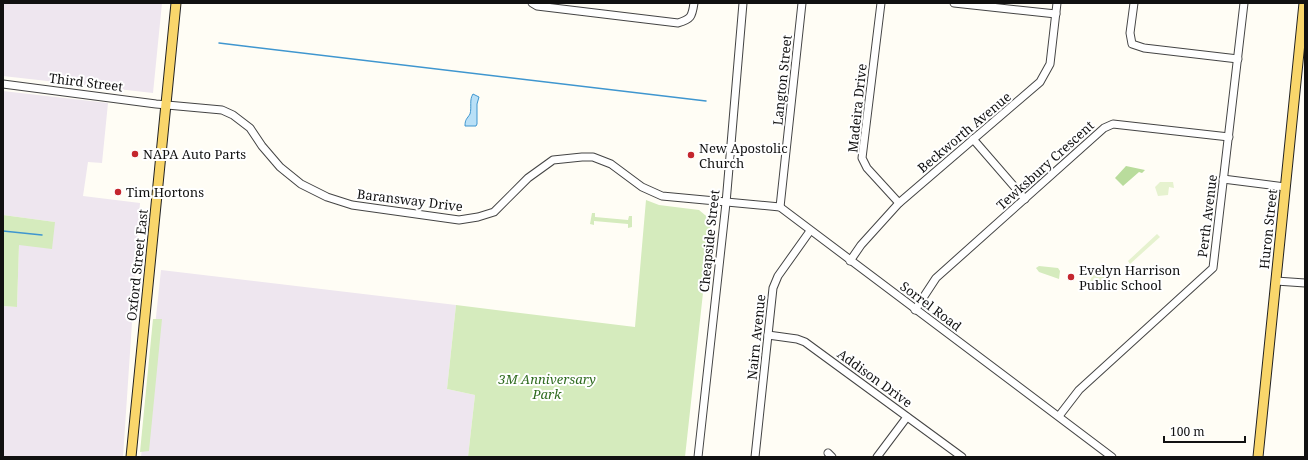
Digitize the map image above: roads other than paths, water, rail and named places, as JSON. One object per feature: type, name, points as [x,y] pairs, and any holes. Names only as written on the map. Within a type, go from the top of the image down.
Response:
[{"type":"main road","name":"Oxford Street East","points":[[131,457],[176,3]]},
{"type":"main road","name":"Huron Street","points":[[1258,457],[1304,3]]},
{"type":"street","points":[[532,3],[537,6],[678,23],[688,20],[694,3]]},
{"type":"street","name":"Cheapside Street","points":[[698,457],[726,203],[743,3]]},
{"type":"street","name":"Langton Street","points":[[780,207],[802,3]]},
{"type":"street","name":"Madeira Drive","points":[[881,3],[862,158],[867,168],[899,203]]},
{"type":"street","points":[[954,3],[977,4],[1056,14]]},
{"type":"street","name":"Beckworth Avenue","points":[[850,261],[861,245],[899,203],[1040,82],[1050,64],[1057,3]]},
{"type":"street","points":[[1134,3],[1130,33],[1132,44],[1144,48],[1238,59]]},
{"type":"street","name":"Perth Avenue","points":[[1059,416],[1079,390],[1213,268],[1244,3]]},
{"type":"street","name":"Third Street","points":[[3,84],[166,104]]},
{"type":"street","name":"Baransway Drive","points":[[166,104],[222,110],[233,115],[250,128],[262,146],[280,167],[302,184],[327,197],[352,205],[458,220],[478,218],[494,212],[528,178],[553,160],[582,157],[593,157],[611,164],[642,187],[662,196],[726,203]]},
{"type":"street","name":"Tewksbury Crescent","points":[[916,310],[936,278],[1104,128],[1112,124],[1229,137]]},
{"type":"street","points":[[973,139],[1025,199]]},
{"type":"street","points":[[1223,179],[1285,187]]},
{"type":"street","points":[[726,203],[780,207]]},
{"type":"street","name":"Sorrel Road","points":[[780,207],[1112,457]]},
{"type":"street","name":"Nairn Avenue","points":[[755,457],[773,288],[778,276],[810,231]]},
{"type":"street","points":[[1276,281],[1305,282]]},
{"type":"street","name":"Addison Drive","points":[[768,335],[797,339],[805,342],[962,457]]},
{"type":"street","points":[[877,457],[907,417]]},
{"type":"water","points":[[473,94],[479,97],[477,104],[477,124],[476,126],[465,126],[466,120],[470,114],[471,99]]},
{"type":"waterway","points":[[219,43],[706,101]]},
{"type":"waterway","points":[[3,231],[42,235]]},
{"type":"place","name":"NAPA Auto Parts","points":[[135,154]]},
{"type":"place","name":"New Apostolic Church","points":[[691,155]]},
{"type":"place","name":"Tim Hortons","points":[[118,192]]},
{"type":"place","name":"Evelyn Harrison Public School","points":[[1071,277]]},
{"type":"park label","name":"3M Anniversary Park","points":[[547,386]]}]
